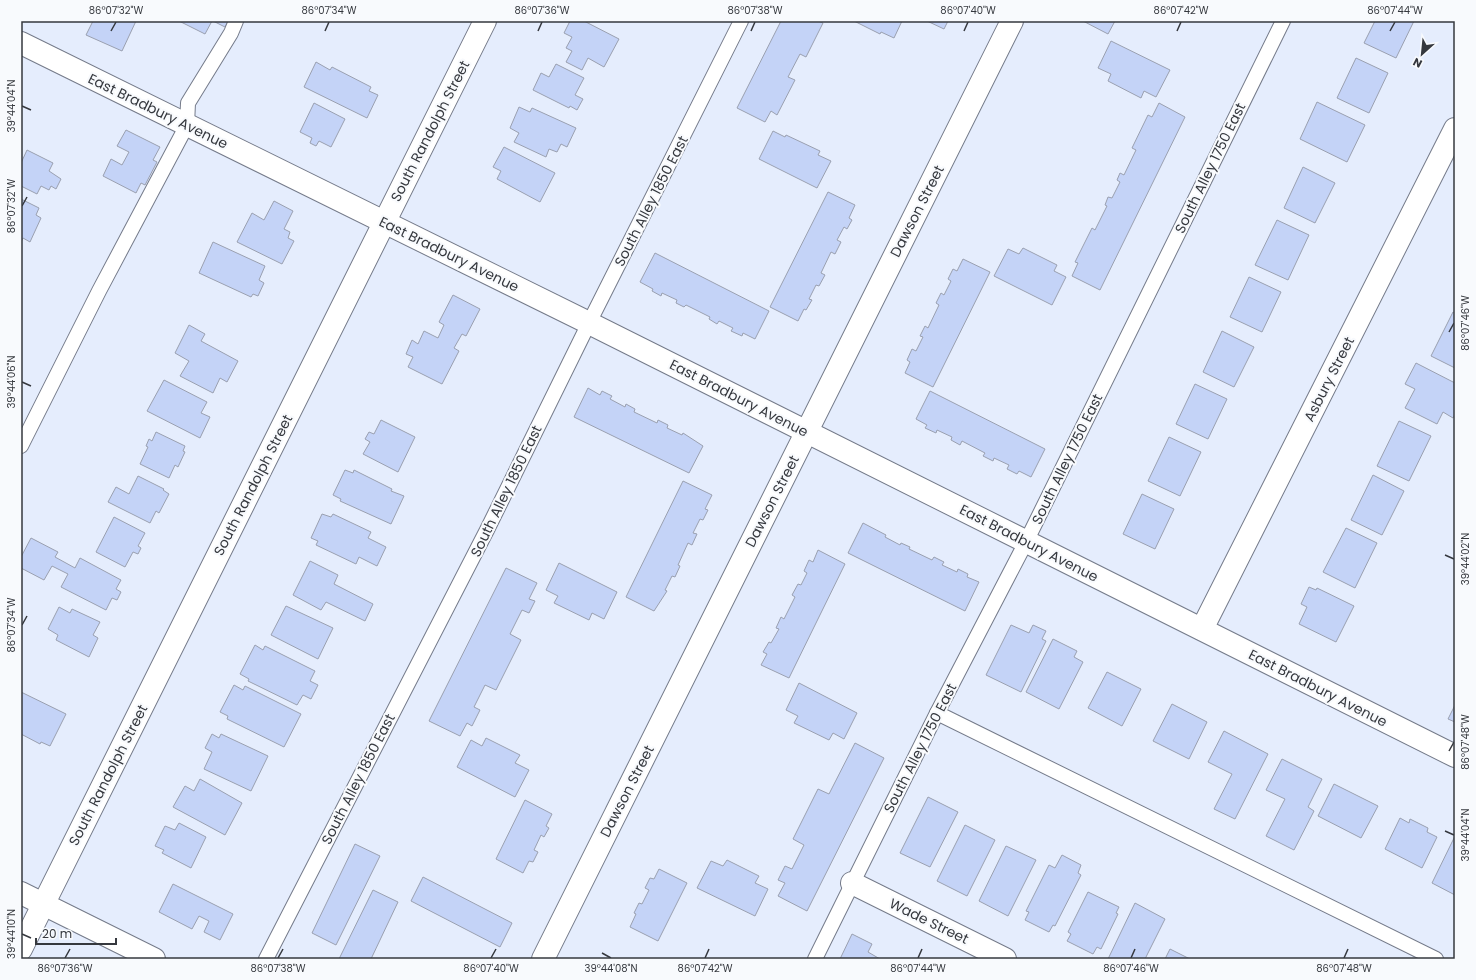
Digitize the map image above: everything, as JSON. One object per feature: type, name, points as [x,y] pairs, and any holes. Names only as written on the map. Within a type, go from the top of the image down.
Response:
[{"type":"street","name":"South Randolph Street","points":[[21,949],[485,21]]},
{"type":"street","name":"Dawson Street","points":[[543,959],[1012,21]]},
{"type":"street","name":"East Bradbury Avenue","points":[[21,43],[589,323],[1455,756]]},
{"type":"street","name":"Asbury Street","points":[[1202,629],[1455,129]]},
{"type":"street","name":"Wade Street","points":[[852,883],[1005,959]]},
{"type":"street","points":[[21,893],[154,959]]},
{"type":"lane","points":[[21,446],[99,291],[187,125],[188,103],[231,33],[236,21]]},
{"type":"lane","name":"South Alley 1850 East","points":[[266,959],[488,530],[589,323],[741,21]]},
{"type":"lane","name":"South Alley 1750 East","points":[[815,959],[936,713],[1026,542],[1283,21]]},
{"type":"lane","points":[[936,713],[1436,959]]},
{"type":"building","points":[[93,21],[136,21],[122,51],[86,35]]},
{"type":"building","points":[[179,21],[212,21],[205,34]]},
{"type":"building","points":[[213,21],[228,21],[225,27]]},
{"type":"building","points":[[570,21],[584,21],[619,39],[604,67],[588,58],[582,70],[566,62],[572,51],[566,48],[572,37],[564,33]]},
{"type":"building","points":[[781,21],[818,21],[823,23],[806,57],[800,54],[788,77],[795,80],[777,115],[771,111],[765,122],[737,108]]},
{"type":"building","points":[[854,21],[902,21],[894,38],[881,32],[880,34]]},
{"type":"building","points":[[927,21],[948,21],[944,29]]},
{"type":"building","points":[[1083,21],[1115,21],[1108,34]]},
{"type":"building","points":[[1375,21],[1414,21],[1396,58],[1364,43]]},
{"type":"building","points":[[1111,41],[1170,70],[1156,97],[1144,91],[1141,98],[1108,81],[1111,74],[1098,68]]},
{"type":"building","points":[[1356,58],[1388,73],[1369,113],[1337,98]]},
{"type":"building","points":[[316,62],[330,70],[332,67],[371,87],[369,91],[378,95],[367,118],[304,87]]},
{"type":"building","points":[[556,64],[584,78],[575,95],[583,99],[577,110],[570,106],[569,108],[533,90],[541,73],[549,77]]},
{"type":"building","points":[[1317,102],[1365,125],[1347,162],[1300,139]]},
{"type":"building","points":[[314,103],[345,119],[331,147],[319,141],[316,146],[310,143],[312,138],[300,132]]},
{"type":"building","points":[[1159,103],[1185,117],[1100,290],[1072,276],[1078,263],[1075,262],[1092,228],[1095,230],[1107,206],[1105,205],[1108,197],[1112,198],[1120,182],[1117,180],[1120,173],[1124,175],[1136,150],[1132,148],[1148,115],[1152,117]]},
{"type":"building","points":[[519,107],[530,112],[532,108],[576,128],[567,147],[561,144],[557,152],[549,149],[546,157],[514,142],[519,133],[510,128]]},
{"type":"building","points":[[126,130],[160,147],[153,160],[157,162],[145,185],[141,183],[136,193],[103,176],[111,159],[122,165],[129,152],[117,146]]},
{"type":"building","points":[[773,131],[785,137],[786,135],[820,151],[818,155],[831,161],[817,188],[759,159]]},
{"type":"building","points":[[504,147],[555,173],[540,202],[497,179],[501,171],[493,167]]},
{"type":"building","points":[[27,150],[53,163],[49,171],[61,179],[56,189],[51,186],[49,190],[41,186],[37,194],[21,186],[21,163]]},
{"type":"building","points":[[1303,167],[1335,183],[1315,223],[1284,208]]},
{"type":"building","points":[[828,192],[855,205],[849,218],[852,220],[847,229],[844,227],[837,240],[841,242],[835,254],[831,252],[821,273],[825,275],[819,286],[816,285],[809,299],[812,300],[806,310],[804,309],[798,321],[770,307]]},
{"type":"building","points":[[21,199],[39,208],[36,215],[41,218],[30,242],[23,238],[21,242]]},
{"type":"building","points":[[274,201],[293,211],[284,229],[290,232],[288,238],[294,241],[282,264],[237,242],[252,213],[264,220]]},
{"type":"building","points":[[1277,220],[1309,235],[1288,280],[1255,265]]},
{"type":"building","points":[[213,242],[265,266],[259,280],[264,283],[258,296],[253,294],[251,297],[199,273]]},
{"type":"building","points":[[1023,248],[1057,265],[1054,271],[1066,277],[1052,305],[994,276],[1008,249],[1019,254]]},
{"type":"building","points":[[655,253],[769,311],[755,339],[743,333],[742,336],[731,331],[733,328],[719,321],[717,324],[709,319],[710,317],[686,305],[684,307],[676,303],[677,300],[662,293],[661,296],[652,291],[653,289],[640,282]]},
{"type":"building","points":[[963,259],[990,272],[933,387],[905,373],[910,362],[907,360],[912,349],[916,351],[923,337],[920,336],[925,326],[928,328],[939,305],[936,303],[941,293],[944,295],[951,281],[948,279],[953,269],[957,271]]},
{"type":"building","points":[[1249,277],[1281,292],[1262,332],[1230,317]]},
{"type":"building","points":[[453,295],[480,309],[466,336],[462,334],[454,348],[459,351],[442,384],[408,367],[413,357],[406,354],[412,340],[418,344],[424,331],[438,338],[444,325],[439,322]]},
{"type":"building","points":[[1453,312],[1455,313],[1455,368],[1431,356]]},
{"type":"building","points":[[189,325],[205,334],[201,341],[238,361],[227,382],[220,378],[213,393],[180,376],[189,361],[175,353]]},
{"type":"building","points":[[1222,331],[1254,347],[1234,387],[1203,372]]},
{"type":"building","points":[[1416,363],[1455,383],[1455,414],[1453,418],[1443,412],[1437,424],[1405,408],[1415,389],[1405,384]]},
{"type":"building","points":[[164,380],[207,402],[201,413],[210,417],[200,438],[147,411]]},
{"type":"building","points":[[1195,384],[1227,399],[1208,439],[1176,424]]},
{"type":"building","points":[[588,388],[600,395],[602,391],[612,396],[610,399],[625,407],[626,404],[635,409],[634,412],[657,423],[658,420],[668,425],[667,428],[682,435],[683,433],[703,446],[689,473],[574,417]]},
{"type":"building","points":[[930,391],[1045,449],[1031,477],[1019,471],[1017,474],[1007,469],[1009,465],[994,458],[993,461],[983,456],[985,453],[962,441],[960,445],[951,440],[952,437],[937,430],[936,433],[925,428],[927,425],[916,419]]},
{"type":"building","points":[[381,420],[415,437],[398,472],[363,454],[370,442],[365,439],[369,432],[374,434]]},
{"type":"building","points":[[1399,421],[1431,436],[1409,481],[1377,466]]},
{"type":"building","points":[[156,432],[185,446],[183,451],[185,452],[178,467],[175,465],[169,478],[140,464],[148,447],[146,446],[149,439],[152,441]]},
{"type":"building","points":[[1169,437],[1201,452],[1180,496],[1148,481]]},
{"type":"building","points":[[345,470],[353,473],[354,470],[392,489],[391,491],[404,496],[391,524],[340,501],[341,499],[333,495]]},
{"type":"building","points":[[1373,475],[1404,491],[1382,535],[1351,520]]},
{"type":"building","points":[[138,476],[164,489],[163,490],[169,494],[159,513],[156,511],[150,523],[108,502],[116,487],[129,494]]},
{"type":"building","points":[[683,481],[712,495],[705,509],[708,510],[703,520],[700,519],[693,533],[697,534],[692,545],[688,543],[678,565],[680,566],[675,577],[672,576],[665,590],[667,591],[654,611],[626,597]]},
{"type":"building","points":[[1142,494],[1174,509],[1155,549],[1123,534]]},
{"type":"building","points":[[322,514],[331,517],[333,514],[371,532],[368,538],[386,547],[377,566],[359,557],[356,564],[316,545],[318,541],[311,538]]},
{"type":"building","points":[[114,517],[145,533],[138,546],[141,548],[138,554],[133,552],[125,567],[96,552]]},
{"type":"building","points":[[863,523],[886,535],[885,537],[900,545],[901,543],[910,547],[909,549],[932,560],[934,557],[944,562],[942,565],[957,572],[958,569],[968,574],[967,577],[979,582],[965,611],[848,553]]},
{"type":"building","points":[[1346,528],[1377,543],[1355,588],[1323,572]]},
{"type":"building","points":[[31,538],[58,552],[55,557],[75,568],[80,558],[121,580],[116,589],[121,592],[117,600],[112,598],[106,610],[61,587],[68,574],[52,566],[44,580],[21,568],[21,557]]},
{"type":"building","points":[[818,550],[845,564],[789,678],[761,665],[767,654],[763,652],[769,642],[771,643],[779,629],[776,628],[781,617],[784,619],[795,597],[792,595],[798,584],[801,585],[807,573],[804,571],[809,560],[813,562]]},
{"type":"building","points":[[310,561],[338,575],[334,584],[373,604],[365,621],[326,602],[321,610],[293,595]]},
{"type":"building","points":[[559,563],[617,592],[604,619],[592,613],[589,620],[554,603],[558,596],[546,590]]},
{"type":"building","points":[[506,568],[537,583],[529,599],[535,601],[529,613],[522,610],[510,634],[521,640],[496,690],[485,685],[474,707],[480,710],[472,726],[467,723],[460,736],[429,721]]},
{"type":"building","points":[[1309,587],[1316,590],[1317,588],[1354,606],[1336,642],[1299,624],[1307,607],[1301,604]]},
{"type":"building","points":[[286,606],[333,628],[318,659],[271,635]]},
{"type":"building","points":[[59,607],[70,613],[72,609],[100,622],[93,635],[98,638],[89,657],[56,640],[58,635],[48,629]]},
{"type":"building","points":[[1011,625],[1029,633],[1033,625],[1046,631],[1042,639],[1046,641],[1021,692],[986,675]]},
{"type":"building","points":[[1053,639],[1077,651],[1074,657],[1083,662],[1059,709],[1026,692]]},
{"type":"building","points":[[255,645],[263,650],[265,646],[315,671],[310,681],[318,685],[311,699],[303,695],[297,705],[248,681],[249,679],[240,674]]},
{"type":"building","points":[[1107,672],[1141,689],[1122,726],[1088,708]]},
{"type":"building","points":[[799,683],[857,713],[844,739],[833,733],[829,740],[794,723],[798,716],[786,710]]},
{"type":"building","points":[[234,685],[243,690],[245,686],[301,714],[284,747],[227,719],[228,716],[220,712]]},
{"type":"building","points":[[21,692],[66,714],[50,746],[41,742],[40,744],[21,734]]},
{"type":"building","points":[[1172,704],[1207,722],[1189,759],[1153,741]]},
{"type":"building","points":[[1455,705],[1455,722],[1448,719]]},
{"type":"building","points":[[1224,731],[1268,754],[1235,819],[1214,809],[1232,774],[1208,762]]},
{"type":"building","points":[[212,734],[219,738],[221,734],[268,756],[251,791],[204,769],[212,752],[205,748]]},
{"type":"building","points":[[486,738],[520,755],[515,763],[529,770],[515,797],[457,767],[471,740],[482,746]]},
{"type":"building","points":[[855,743],[884,758],[807,911],[778,896],[785,883],[778,880],[785,866],[792,869],[804,845],[793,839],[818,789],[829,794]]},
{"type":"building","points":[[1282,759],[1322,779],[1308,807],[1314,811],[1294,850],[1266,836],[1285,799],[1266,790]]},
{"type":"building","points":[[200,779],[242,803],[225,835],[173,807],[185,786],[194,791]]},
{"type":"building","points":[[1334,784],[1378,806],[1361,838],[1318,816]]},
{"type":"building","points":[[928,797],[958,812],[930,867],[900,853]]},
{"type":"building","points":[[525,800],[552,814],[546,826],[549,828],[544,837],[541,835],[534,850],[538,852],[533,862],[529,861],[523,873],[496,859]]},
{"type":"building","points":[[1400,818],[1409,823],[1410,819],[1428,828],[1427,832],[1437,837],[1422,868],[1385,849]]},
{"type":"building","points":[[179,823],[206,837],[191,868],[162,853],[164,850],[155,846],[165,826],[175,830]]},
{"type":"building","points":[[965,825],[995,840],[967,896],[937,881]]},
{"type":"building","points":[[1455,836],[1455,895],[1432,883]]},
{"type":"building","points":[[355,844],[380,856],[336,945],[312,933]]},
{"type":"building","points":[[1006,846],[1036,860],[1008,916],[979,901]]},
{"type":"building","points":[[1062,855],[1081,865],[1078,873],[1081,875],[1055,926],[1053,925],[1049,932],[1025,920],[1029,912],[1026,911],[1049,865],[1055,868]]},
{"type":"building","points":[[727,860],[759,876],[755,883],[768,889],[755,916],[697,888],[711,861],[723,866]]},
{"type":"building","points":[[659,869],[687,883],[658,941],[630,927],[639,903],[642,904],[649,890],[645,888],[650,878],[654,879]]},
{"type":"building","points":[[423,877],[512,923],[500,947],[411,901]]},
{"type":"building","points":[[173,884],[233,914],[220,940],[204,932],[209,921],[199,916],[192,929],[159,912]]},
{"type":"building","points":[[373,890],[398,902],[371,959],[339,959]]},
{"type":"building","points":[[1088,892],[1119,907],[1116,913],[1118,914],[1101,949],[1097,947],[1093,954],[1067,941],[1071,934],[1068,932]]},
{"type":"building","points":[[1135,903],[1165,919],[1145,959],[1108,959]]},
{"type":"building","points":[[852,934],[872,944],[868,952],[880,959],[840,959]]},
{"type":"building","points":[[1170,949],[1190,959],[1165,959]]}]
